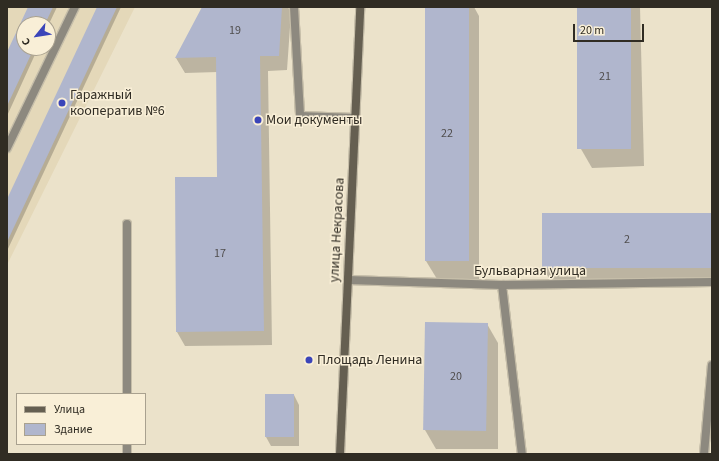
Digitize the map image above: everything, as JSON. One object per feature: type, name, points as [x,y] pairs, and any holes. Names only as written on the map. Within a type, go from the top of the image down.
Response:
[{"type":"main road","name":"улица Некрасова","points":[[340,454],[360,7]]},
{"type":"street","points":[[7,148],[75,7]]},
{"type":"street","points":[[294,7],[300,116],[355,118]]},
{"type":"street","points":[[127,224],[127,393]]},
{"type":"street","name":"Бульварная улица","points":[[348,280],[502,285],[712,282]]},
{"type":"street","points":[[502,285],[522,454]]},
{"type":"street","points":[[704,454],[712,365]]},
{"type":"shaded area","points":[[7,7],[135,7],[7,265]]},
{"type":"building","points":[[28,7],[53,7],[49,16],[24,16]]},
{"type":"building","name":"Гаражный кооператив №6","points":[[97,7],[117,7],[7,242],[7,199]]},
{"type":"building","points":[[202,7],[282,7],[279,56],[260,56],[264,331],[176,332],[175,177],[217,177],[216,57],[175,58]]},
{"type":"building","points":[[425,7],[469,7],[469,261],[425,261]]},
{"type":"building","points":[[577,7],[631,7],[631,149],[577,149]]},
{"type":"building","points":[[16,33],[16,56],[30,56],[7,106],[7,52]]},
{"type":"building","points":[[542,213],[712,213],[712,268],[542,268]]},
{"type":"building","points":[[425,322],[488,323],[486,431],[423,430]]},
{"type":"building","points":[[265,394],[294,394],[294,437],[265,437]]},
{"type":"place","name":"Гаражный кооператив №6","points":[[62,103]]},
{"type":"place","name":"Мои документы","points":[[258,120]]},
{"type":"place","name":"Площадь Ленина","points":[[309,360]]}]
